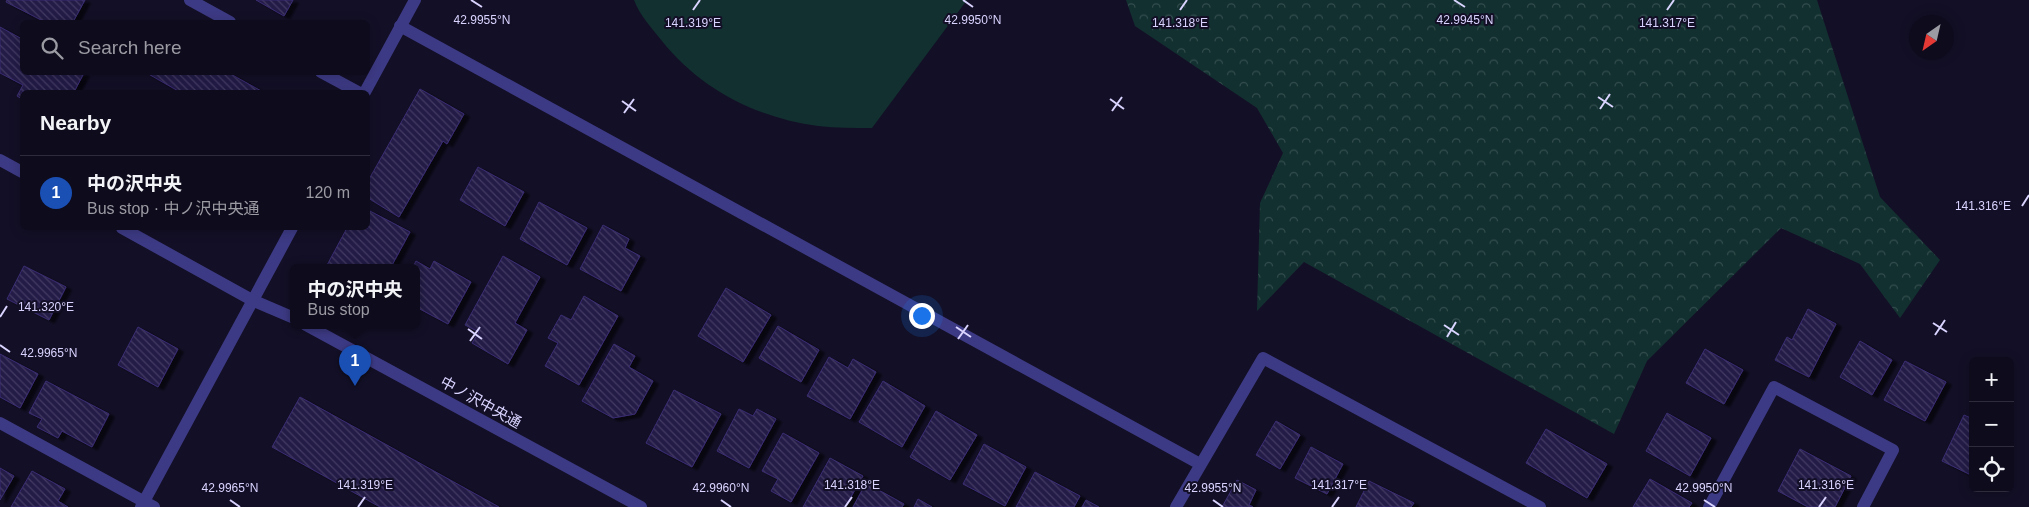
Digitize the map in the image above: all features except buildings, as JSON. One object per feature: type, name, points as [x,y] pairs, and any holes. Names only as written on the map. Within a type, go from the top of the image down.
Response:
[{"type":"street","points":[[190,0],[226,20]]},
{"type":"street","points":[[366,90],[415,0]]},
{"type":"street","points":[[400,26],[1200,464]]},
{"type":"street","points":[[327,75],[354,90]]},
{"type":"street","points":[[0,160],[20,171]]},
{"type":"street","points":[[126,230],[252,300],[290,316]]},
{"type":"street","points":[[0,423],[146,505],[252,300],[291,230]]},
{"type":"street","name":"中ノ沢中央通","points":[[313,329],[641,507]]},
{"type":"street","points":[[1176,507],[1263,358],[1540,507]]},
{"type":"street","points":[[1710,507],[1774,386],[1893,450],[1863,507]]},
{"type":"green space","points":[[634,0],[967,0],[872,128],[845,128],[795,122],[773,116],[731,99],[712,87],[677,58],[646,21]]},
{"type":"green space","points":[[1126,0],[1817,0],[1880,197],[1940,260],[1900,318],[1860,264],[1781,228],[1647,361],[1614,434],[1304,262],[1257,311],[1260,203],[1283,153],[1257,108],[1135,26]]},
{"type":"place","name":"中の沢中央","points":[[355,386]]}]
